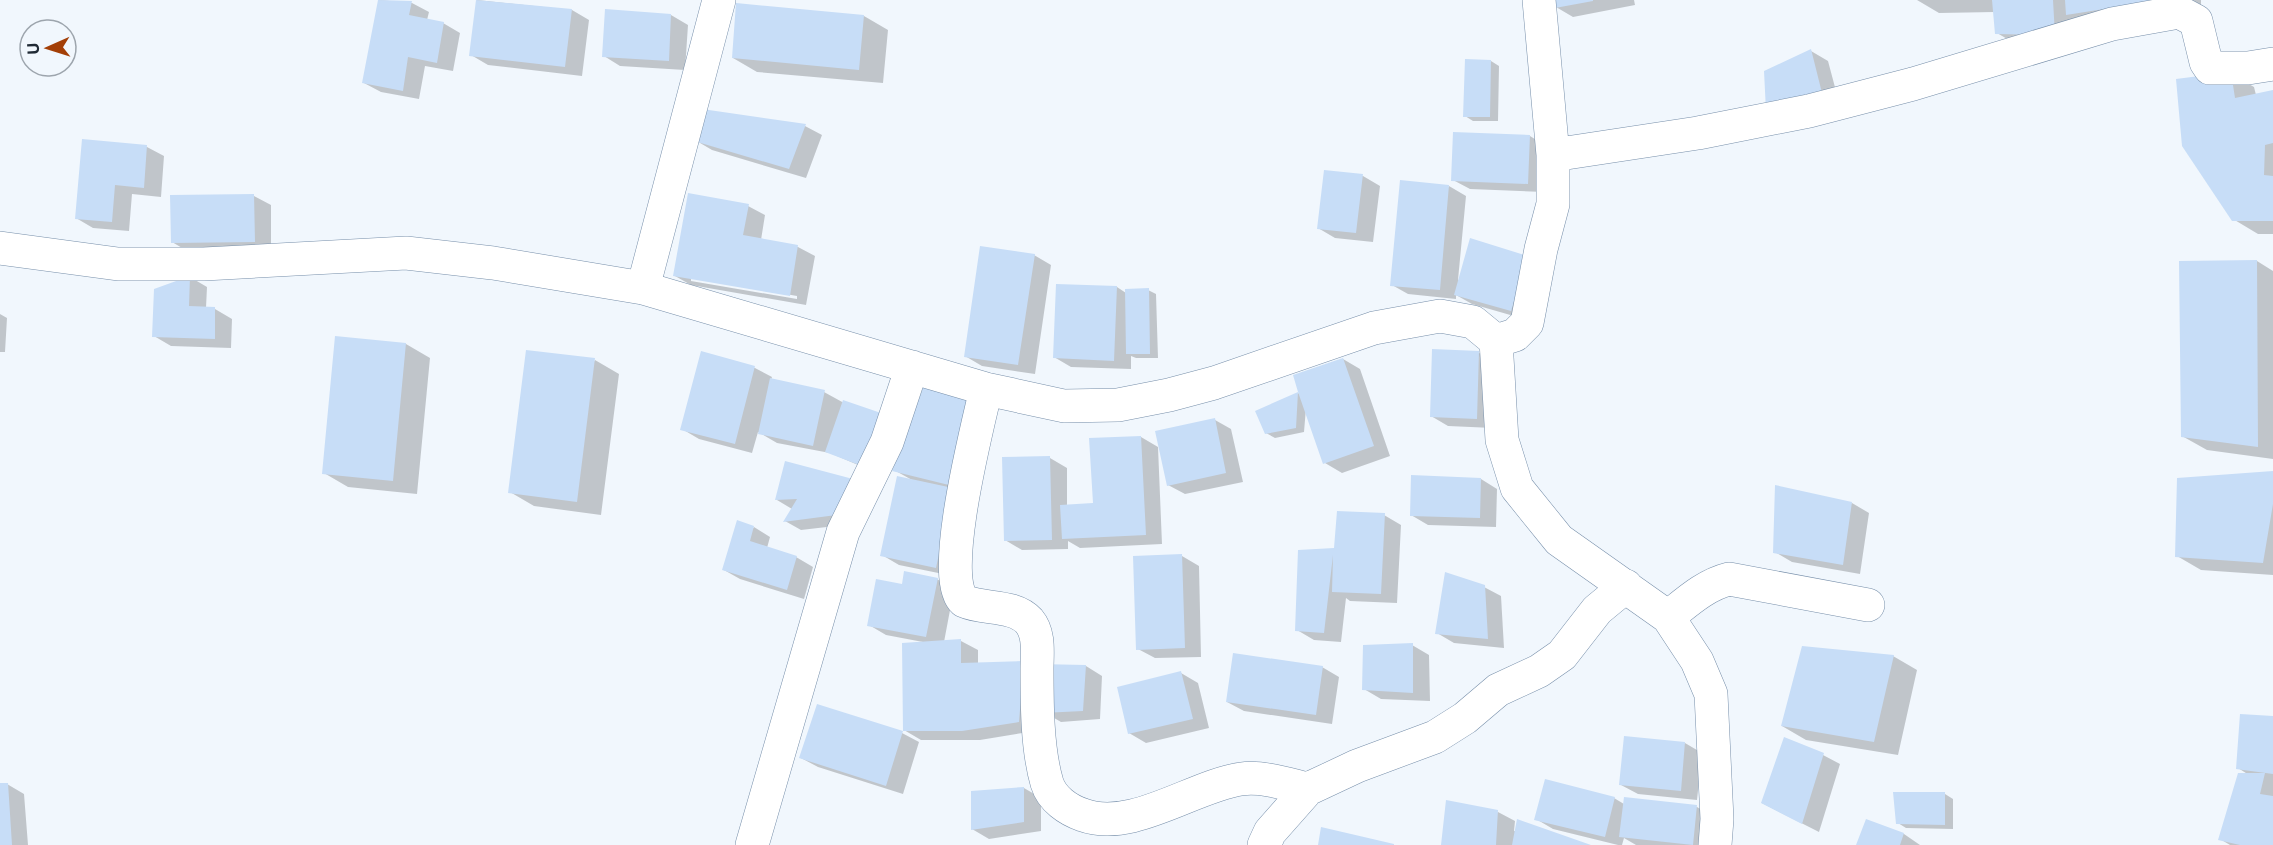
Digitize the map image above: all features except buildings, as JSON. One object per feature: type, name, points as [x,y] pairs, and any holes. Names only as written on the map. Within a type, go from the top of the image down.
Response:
[{"type":"street","points":[[643,288],[719,0]]},
{"type":"street","points":[[1496,341],[1515,335],[1527,323],[1541,249],[1553,204],[1553,155],[1539,0]]},
{"type":"street","points":[[1553,155],[1698,133],[1809,111],[1913,84],[2112,24],[2179,12],[2196,21],[2206,62],[2210,68],[2247,68],[2273,64]]},
{"type":"street","points":[[0,248],[118,264],[204,264],[406,253],[493,263],[643,288],[986,389],[1064,406],[1118,405],[1214,383],[1374,328],[1440,316],[1473,322],[1496,341],[1502,440],[1517,488],[1559,540],[1668,617],[1697,661],[1710,694],[1717,819],[1715,845]]},
{"type":"street","points":[[753,845],[843,532],[886,442],[912,367]]},
{"type":"street","points":[[986,389],[961,507],[956,587],[964,601],[1022,615],[1034,629],[1036,711],[1047,784],[1055,797],[1069,809],[1103,820],[1144,812],[1210,786],[1242,779],[1272,780],[1308,789]]},
{"type":"street","points":[[1668,617],[1696,594],[1718,582],[1729,579],[1868,605]]},
{"type":"street","points":[[1264,845],[1270,832],[1308,789],[1346,770],[1435,737],[1465,718],[1498,690],[1539,671],[1562,655],[1597,610],[1626,586]]}]
